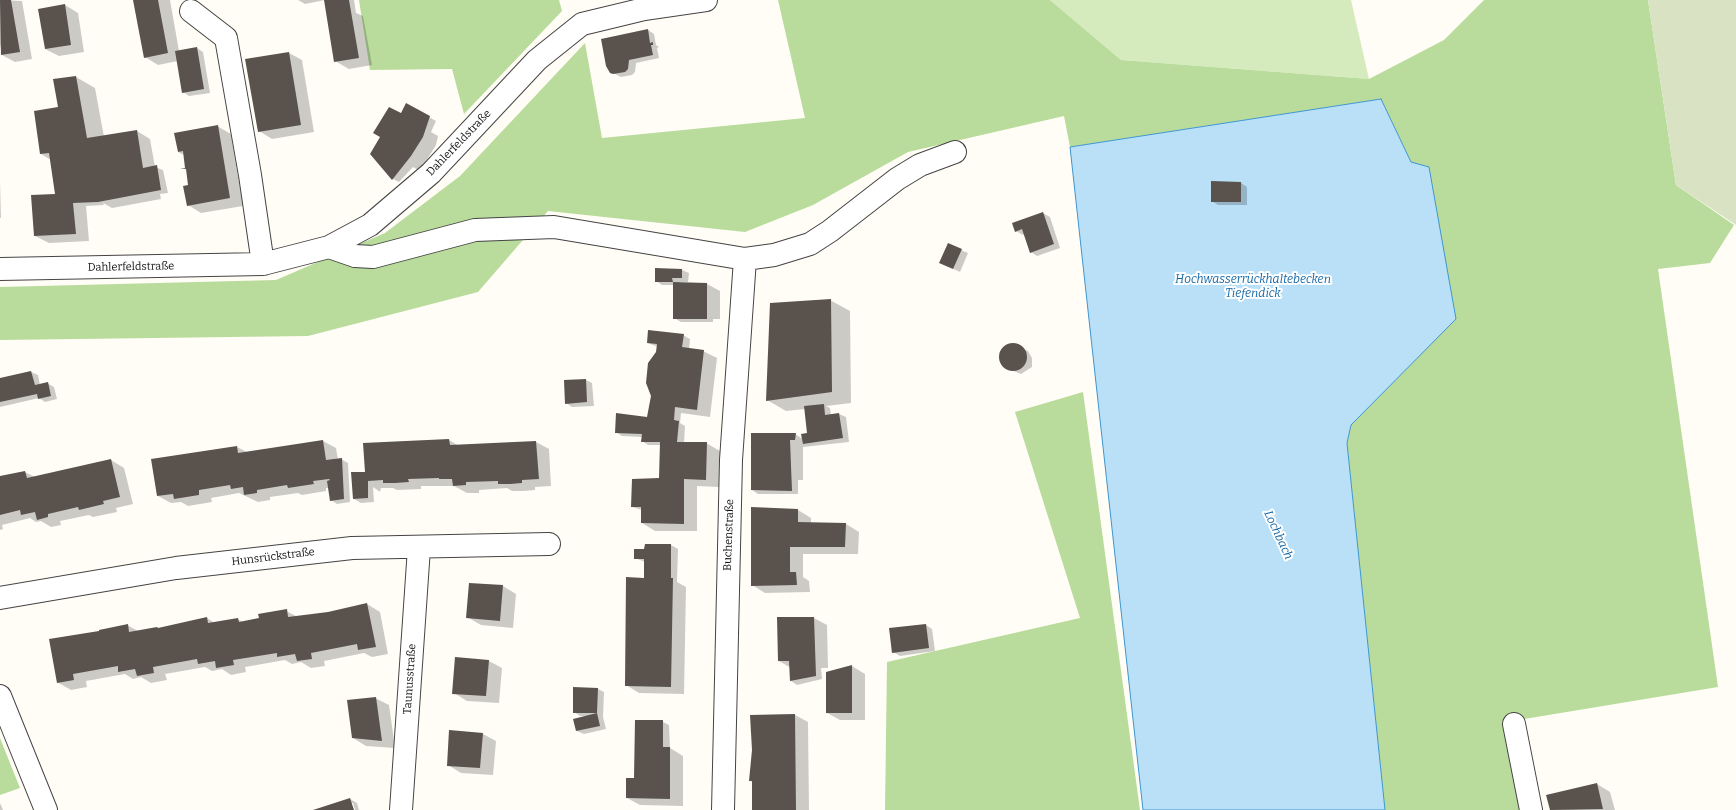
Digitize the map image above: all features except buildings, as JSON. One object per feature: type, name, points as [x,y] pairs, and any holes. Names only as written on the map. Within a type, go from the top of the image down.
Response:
[{"type":"street","name":"Dahlerfeldstraße","points":[[0,269],[263,264],[329,247],[370,225],[432,173],[537,60],[582,24],[640,5],[706,0]]},
{"type":"street","points":[[191,11],[226,38],[250,175],[263,264]]},
{"type":"street","points":[[329,247],[356,256],[373,257],[475,230],[554,227],[745,260],[774,255],[810,244],[830,231],[897,179],[920,165],[955,152]]},
{"type":"street","name":"Buchenstraße","points":[[723,810],[731,460],[745,260]]},
{"type":"street","name":"Hunsrückstraße","points":[[0,598],[176,568],[352,548],[419,548],[549,544]]},
{"type":"street","name":"Taunusstraße","points":[[401,810],[419,548]]},
{"type":"street","points":[[0,696],[46,810]]},
{"type":"street","points":[[1514,724],[1531,810]]},
{"type":"green space","points":[[359,0],[559,0],[562,11],[464,114],[452,69],[370,70]]},
{"type":"green space","points":[[778,0],[1050,0],[1121,60],[1369,79],[1444,40],[1484,0],[1648,0],[1676,185],[1734,225],[1710,263],[1658,269],[1718,687],[1506,722],[1524,810],[1385,810],[1347,443],[1351,425],[1367,407],[1411,162],[1381,99],[1070,147],[1064,116],[908,152],[813,205],[745,232],[548,211],[478,292],[308,336],[0,340],[0,287],[276,280],[385,233],[460,176],[585,43],[602,138],[805,118]]},
{"type":"green space","points":[[1050,0],[1351,0],[1369,79],[1121,60]]},
{"type":"green space","points":[[1648,0],[1736,0],[1736,225],[1676,185]]},
{"type":"green space","points":[[1083,392],[1140,810],[885,810],[887,662],[1080,618],[1015,412]]},
{"type":"green space","points":[[0,738],[20,788],[0,795]]},
{"type":"water","name":"Hochwasserrückhaltebecken Tiefendick","points":[[1381,99],[1411,162],[1429,167],[1456,319],[1351,425],[1347,443],[1385,810],[1143,810],[1070,147]]},
{"type":"water label","name":"Lochbach","points":[[1278,535]]}]
